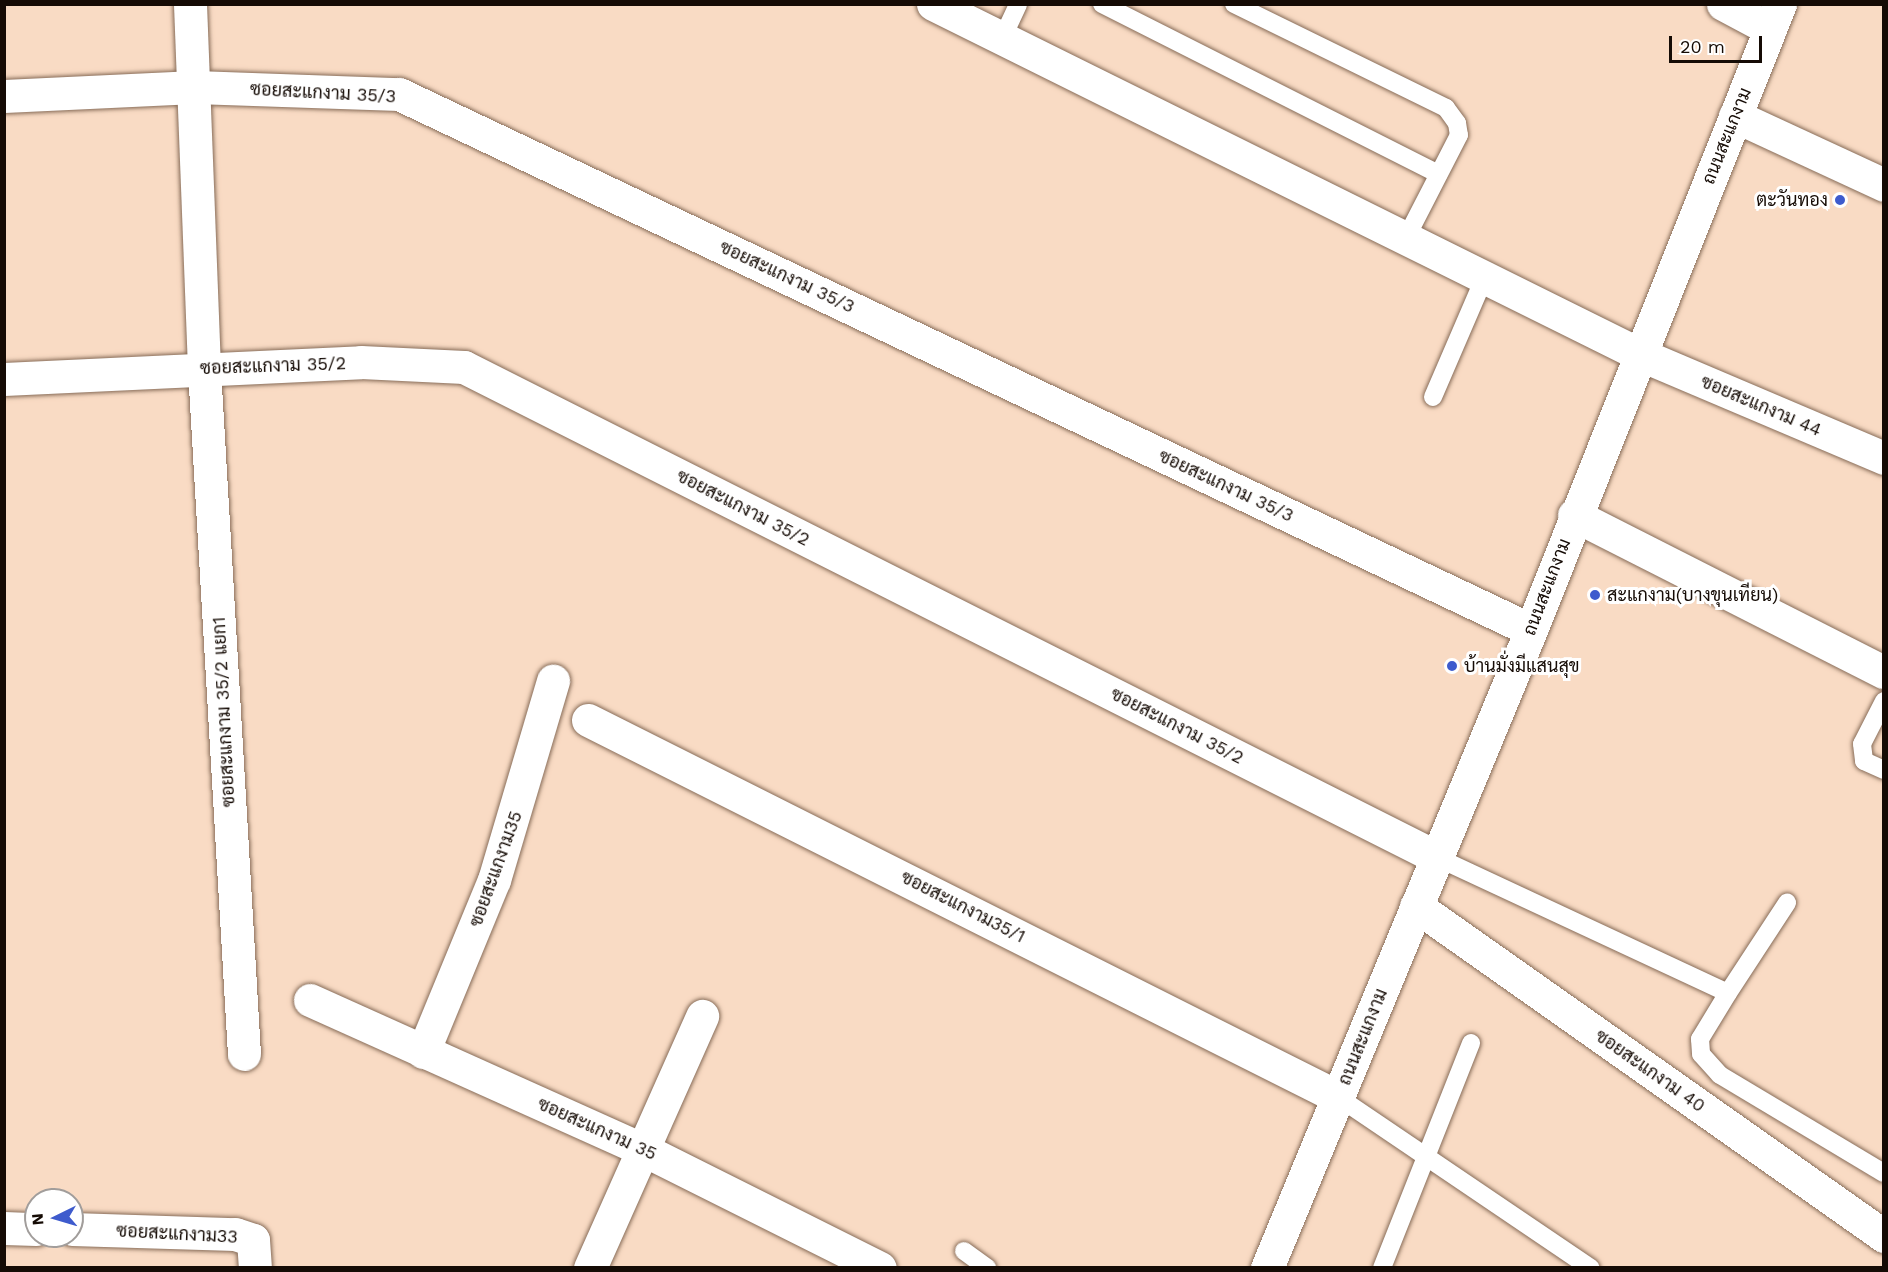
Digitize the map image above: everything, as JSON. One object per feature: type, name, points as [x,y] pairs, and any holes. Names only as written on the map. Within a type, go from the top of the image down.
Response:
[{"type":"street","name":"ซอยสะแกงาม 35/2 แยก1","points":[[190,4],[195,87],[204,369],[244,1054]]},
{"type":"street","name":"ซอยสะแกงาม 44","points":[[933,4],[1407,236],[1639,354],[1884,458]]},
{"type":"street","points":[[1723,4],[1775,17]]},
{"type":"street","name":"ถนนสะแกงาม","points":[[1267,1268],[1416,906],[1434,856],[1531,630],[1574,515],[1775,17]]},
{"type":"street","name":"ซอยสะแกงาม 35/3","points":[[4,96],[195,87],[382,93],[414,100],[1531,630]]},
{"type":"street","points":[[1735,116],[1884,185]]},
{"type":"street","name":"ซอยสะแกงาม 35/2","points":[[4,379],[361,362],[464,367],[1434,856]]},
{"type":"street","points":[[1574,515],[1884,672]]},
{"type":"street","name":"ซอยสะแกงาม35","points":[[423,1052],[490,892],[553,681]]},
{"type":"street","name":"ซอยสะแกงาม35/1","points":[[588,720],[1338,1097]]},
{"type":"street","name":"ซอยสะแกงาม 40","points":[[1416,906],[1884,1236]]},
{"type":"street","name":"ซอยสะแกงาม 35","points":[[310,1000],[642,1149],[880,1268]]},
{"type":"street","points":[[590,1268],[702,1016]]},
{"type":"street","points":[[4,1228],[24,1229]]},
{"type":"street","name":"ซอยสะแกงาม33","points":[[84,1230],[235,1234],[253,1240],[255,1268]]},
{"type":"lane","points":[[1002,39],[1018,4]]},
{"type":"lane","points":[[1102,4],[1439,174]]},
{"type":"lane","points":[[1234,4],[1446,108],[1459,135],[1407,236]]},
{"type":"lane","points":[[1433,397],[1485,276]]},
{"type":"lane","points":[[1884,701],[1862,744],[1864,760],[1884,770]]},
{"type":"lane","points":[[1434,856],[1728,993]]},
{"type":"lane","points":[[1787,903],[1700,1039],[1701,1054],[1720,1075],[1884,1173]]},
{"type":"lane","points":[[1382,1268],[1471,1043]]},
{"type":"lane","points":[[1338,1097],[1428,1154],[1591,1268]]},
{"type":"lane","points":[[964,1251],[987,1268]]},
{"type":"place","name":"ตะวันทอง","points":[[1840,200]]},
{"type":"place","name":"สะแกงาม(บางขุนเทียน)","points":[[1595,595]]},
{"type":"place","name":"บ้านมั่งมีแสนสุข","points":[[1452,666]]}]
